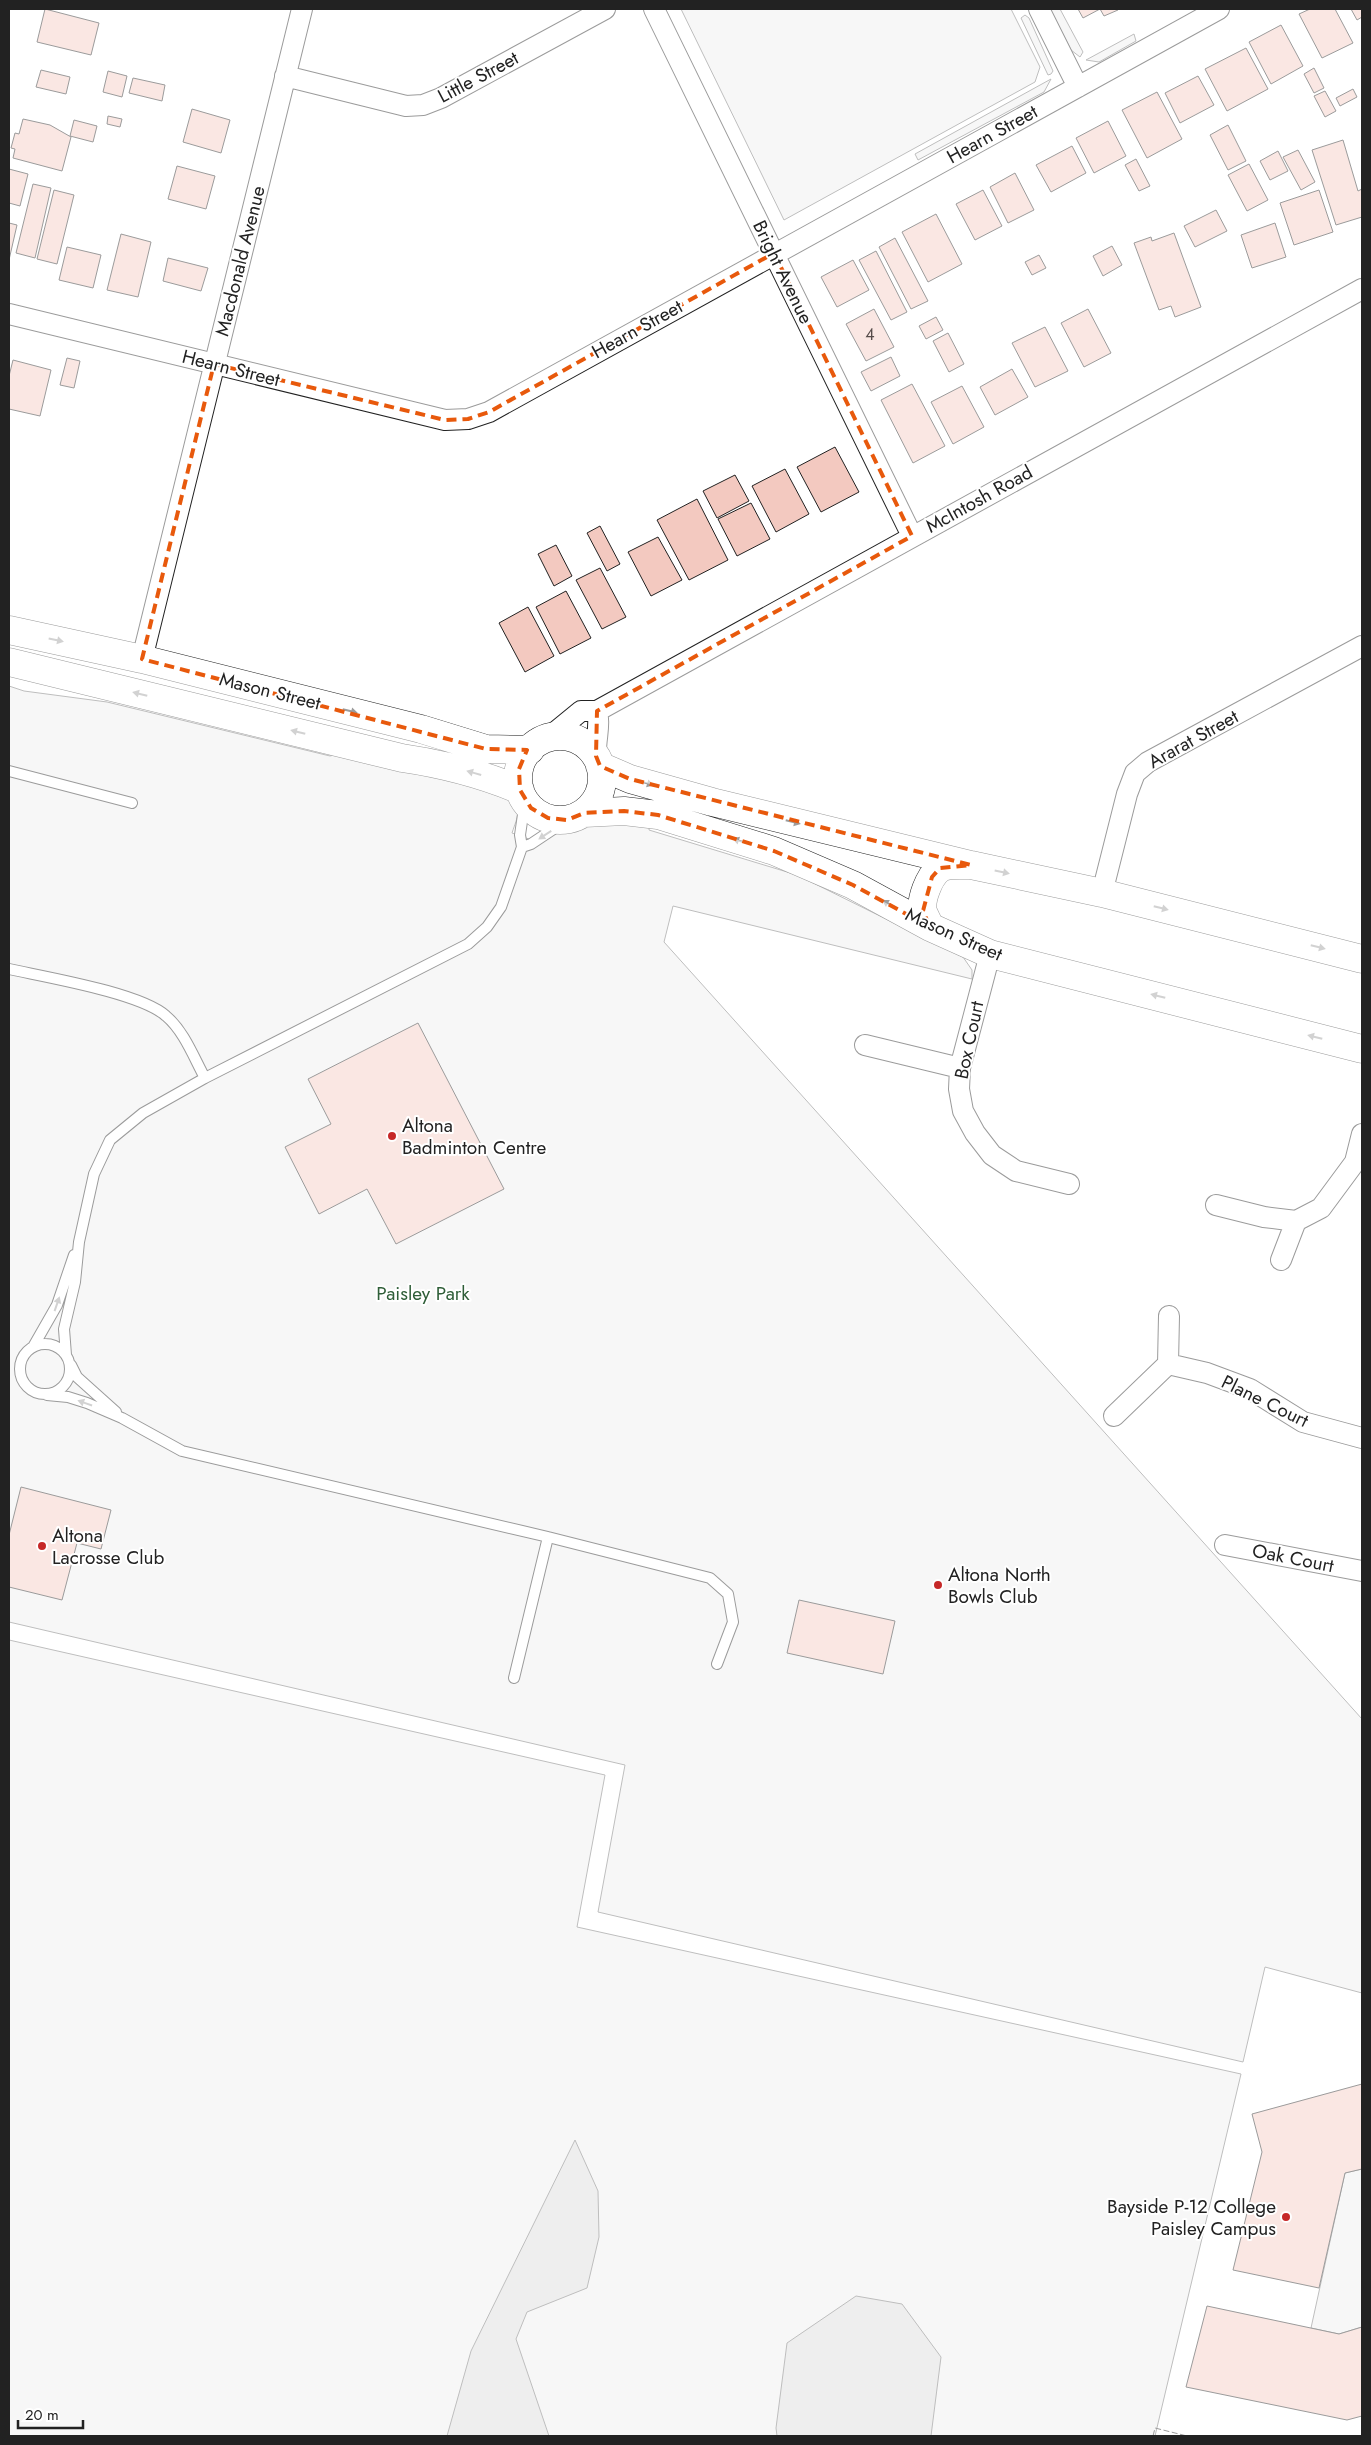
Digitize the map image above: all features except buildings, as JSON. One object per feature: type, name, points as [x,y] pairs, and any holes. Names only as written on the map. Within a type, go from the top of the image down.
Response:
[{"type":"street","name":"Macdonald Avenue","points":[[142,658],[302,9]]},
{"type":"street","name":"Little Street","points":[[285,76],[406,106],[423,105],[441,98],[605,9]]},
{"type":"street","name":"Bright Avenue","points":[[654,9],[912,536]]},
{"type":"street","points":[[1039,9],[1078,87]]},
{"type":"street","name":"Hearn Street","points":[[9,314],[445,420],[468,419],[489,412],[1219,9]]},
{"type":"street","name":"McIntosh Road","points":[[539,744],[581,711],[597,711],[1362,289]]},
{"type":"street","name":"Mason Street","points":[[9,630],[142,658],[421,729],[486,749],[539,744]]},
{"type":"street","name":"Ararat Street","points":[[1102,893],[1127,794],[1135,773],[1148,762],[1362,646]]},
{"type":"street","name":"Mason Street","points":[[9,662],[402,758],[434,762],[487,777],[522,795]]},
{"type":"street","points":[[597,711],[599,718],[595,741],[598,761],[602,782],[598,797],[576,816],[548,818],[539,814],[522,795],[519,768],[539,744],[559,736],[580,741],[598,761],[630,779],[712,802],[972,865],[1102,893],[1362,958]]},
{"type":"street","name":"Mason Street","points":[[576,816],[624,811],[658,815],[774,852],[853,885],[930,927],[990,954],[1362,1049]]},
{"type":"street","points":[[930,927],[923,911],[924,896],[932,878],[940,868],[953,864],[972,865]]},
{"type":"street","name":"Box Court","points":[[990,954],[960,1068],[959,1089],[963,1111],[975,1133],[992,1155],[1016,1170],[1069,1184]]},
{"type":"street","points":[[865,1045],[960,1068]]},
{"type":"street","points":[[1216,1204],[1264,1216],[1296,1220],[1321,1208],[1355,1162],[1362,1134]]},
{"type":"street","points":[[1282,1260],[1296,1220]]},
{"type":"street","points":[[1114,1416],[1168,1364],[1169,1316]]},
{"type":"street","name":"Plane Court","points":[[1168,1364],[1207,1373],[1250,1389],[1303,1422],[1362,1438]]},
{"type":"street","name":"Oak Court","points":[[1225,1545],[1362,1571]]},
{"type":"lane","points":[[9,772],[132,803]]},
{"type":"lane","points":[[47,1395],[66,1384],[70,1370],[64,1329],[75,1282],[79,1242],[94,1174],[110,1140],[143,1113],[205,1078],[468,944],[487,927],[501,907],[522,848],[520,835],[522,795]]},
{"type":"lane","points":[[522,848],[576,816]]},
{"type":"lane","points":[[9,969],[144,1002],[167,1016],[184,1038],[205,1078]]},
{"type":"lane","points":[[33,1347],[57,1305],[79,1242]]},
{"type":"lane","points":[[122,1418],[77,1377],[67,1359],[54,1346],[40,1344],[26,1352],[21,1359],[20,1376],[30,1390],[47,1395],[68,1397],[87,1403],[122,1418],[182,1451],[548,1537],[710,1578],[728,1594],[733,1622],[717,1664]]},
{"type":"lane","points":[[514,1678],[548,1537]]},
{"type":"highlighted area","points":[[774,253],[912,536],[597,711],[596,756],[600,766],[630,779],[971,865],[940,868],[932,877],[923,911],[930,927],[853,885],[774,851],[658,815],[624,811],[584,813],[567,820],[548,818],[531,808],[520,790],[519,769],[527,750],[486,749],[142,659],[214,364],[445,420],[468,419],[489,412]]},
{"type":"green space","points":[[681,9],[1011,9],[1040,67],[1035,82],[784,220]]},
{"type":"green space","points":[[1050,9],[1060,9],[1083,52],[1080,57],[1071,50]]},
{"type":"green space","points":[[1025,15],[1029,18],[1053,71],[1051,74],[1048,75],[1021,18]]},
{"type":"green space","points":[[1134,34],[1136,41],[1099,62],[1086,60]]},
{"type":"green space","points":[[1051,79],[1044,92],[918,160],[915,154]]},
{"type":"green space","name":"Paisley Park","points":[[9,686],[24,691],[107,702],[330,756],[346,752],[509,796],[516,806],[518,813],[512,833],[540,843],[567,828],[593,821],[650,820],[649,830],[797,875],[963,957],[972,970],[972,979],[673,906],[664,942],[1362,1719],[1362,1993],[1265,1967],[1243,2062],[598,1912],[625,1765],[9,1622]]},
{"type":"green space","points":[[9,1640],[605,1775],[577,1927],[1241,2074],[1155,2436],[9,2436]]},
{"type":"green space","points":[[1362,2169],[1362,2327],[1339,2334],[1311,2328],[1345,2173]]},
{"type":"shaded area","points":[[575,2140],[598,2191],[599,2237],[587,2288],[527,2312],[516,2339],[549,2436],[447,2436],[471,2351]]},
{"type":"shaded area","points":[[856,2296],[902,2304],[941,2357],[931,2436],[777,2436],[776,2428],[787,2343]]},
{"type":"fence","points":[[1153,2436],[1155,2428],[1187,2436]]},
{"type":"place","name":"Altona Badminton Centre","points":[[392,1136]]},
{"type":"place","name":"Altona Lacrosse Club","points":[[42,1546]]},
{"type":"place","name":"Altona North Bowls Club","points":[[938,1585]]},
{"type":"place","name":"Bayside P-12 College Paisley Campus","points":[[1286,2217]]}]
